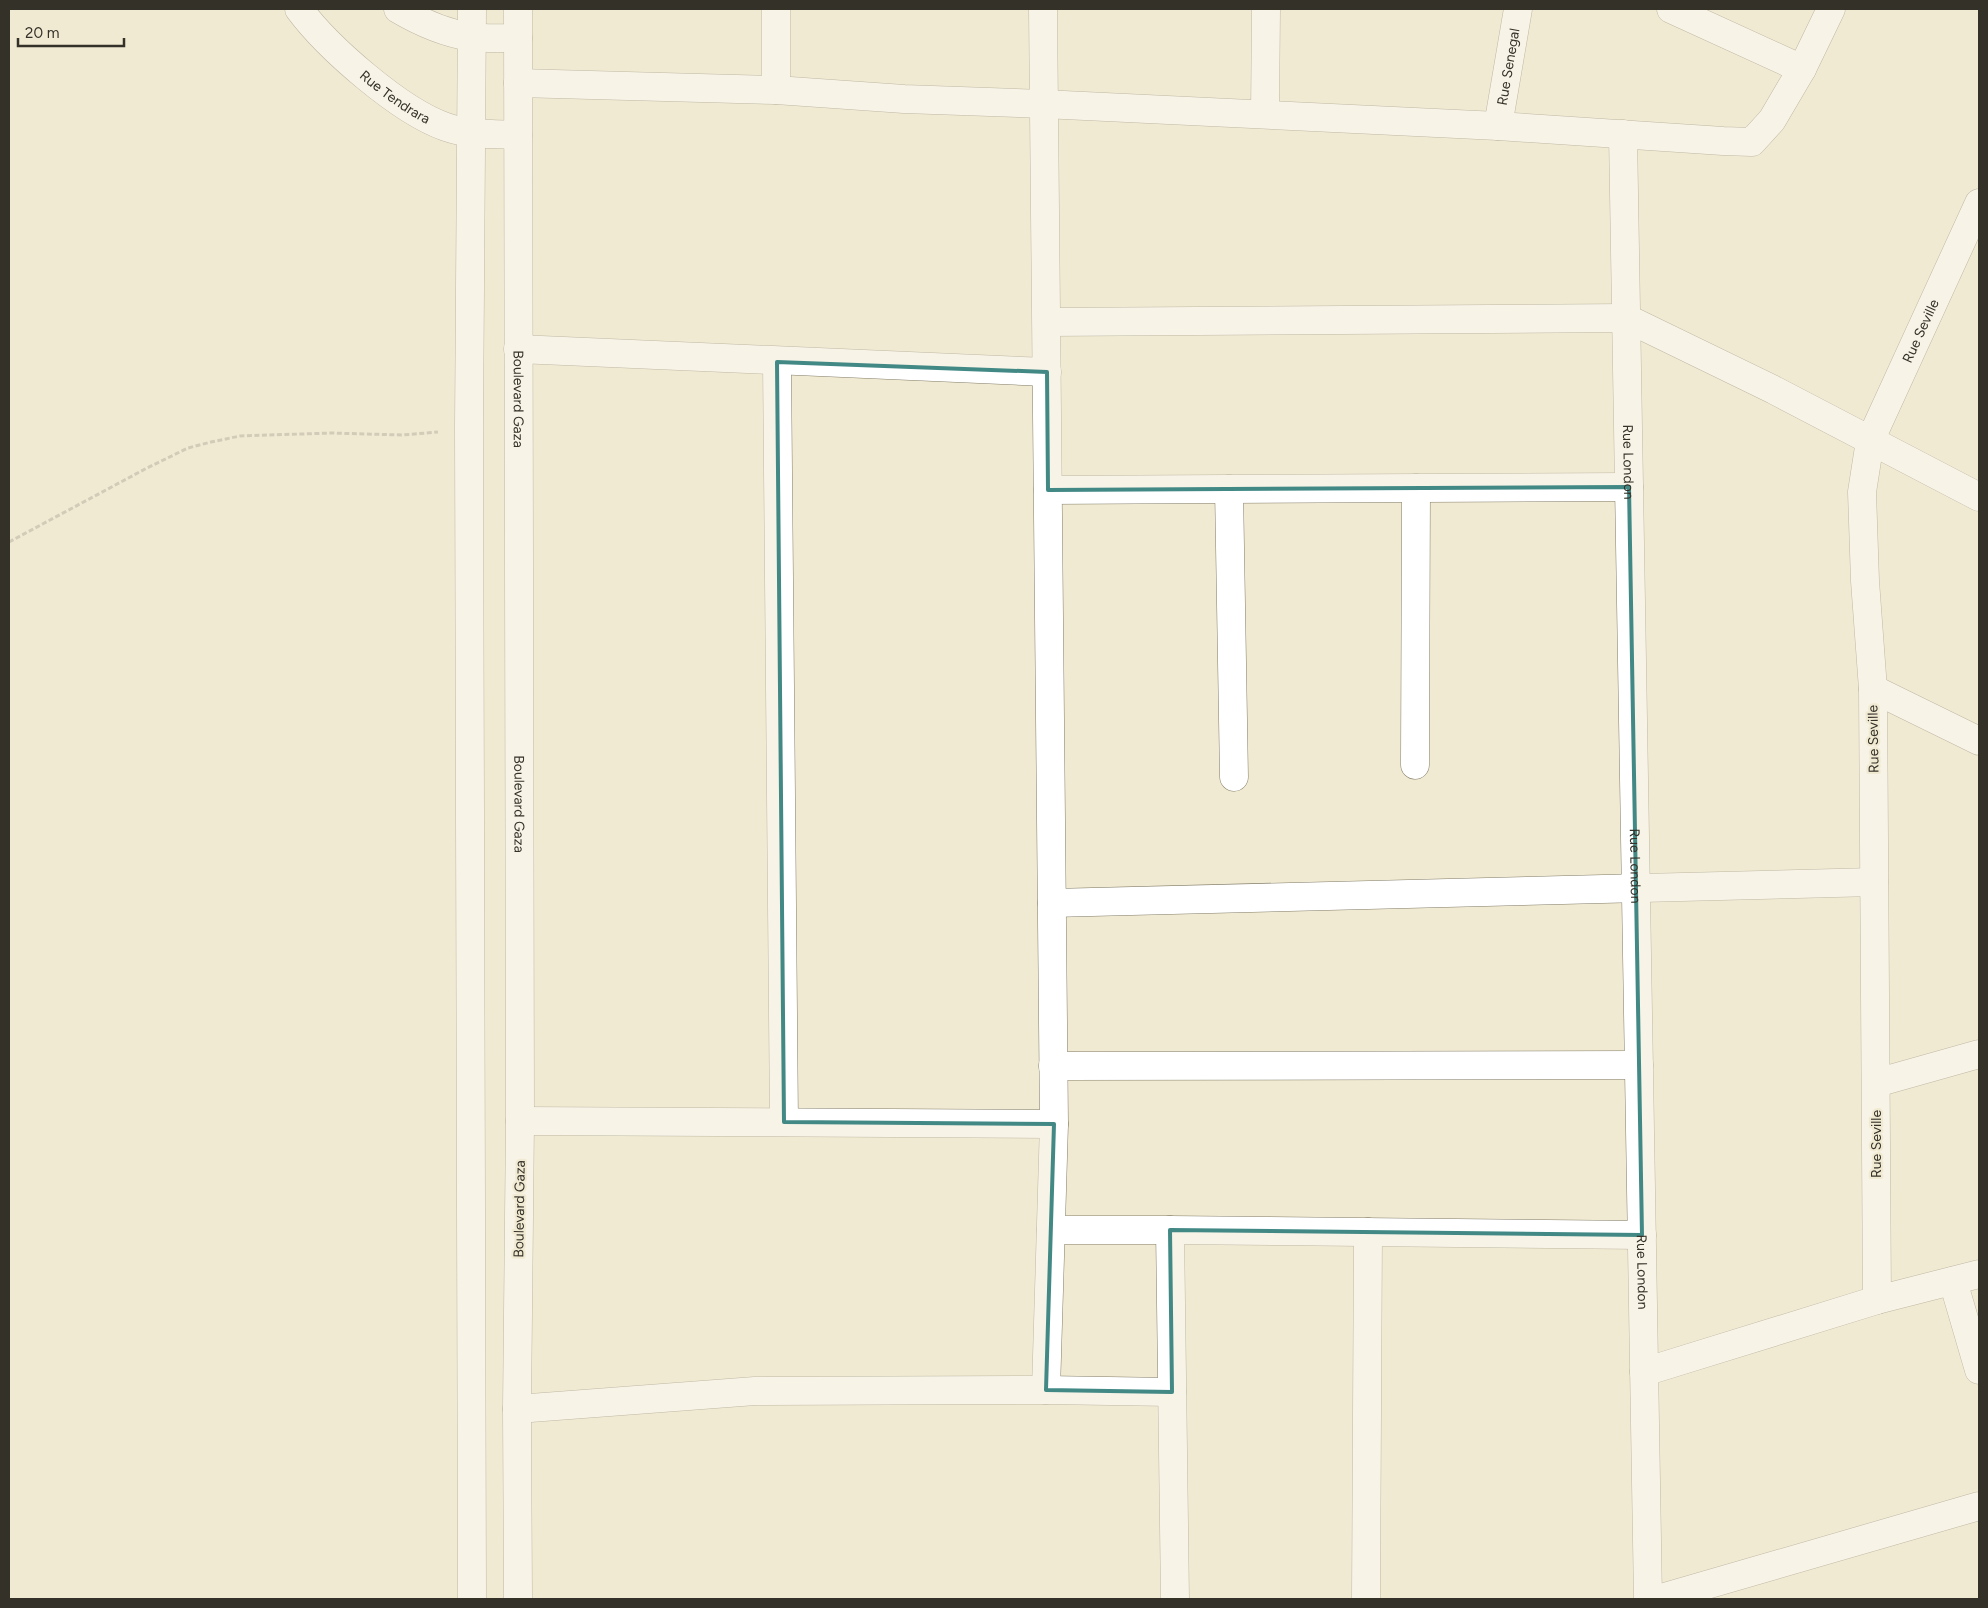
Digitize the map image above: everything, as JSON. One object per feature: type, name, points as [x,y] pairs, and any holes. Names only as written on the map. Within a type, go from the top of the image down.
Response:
[{"type":"street","name":"Rue Tendrara","points":[[299,9],[311,25],[342,55],[402,103],[423,117],[446,127],[472,133],[518,135]]},
{"type":"street","points":[[398,9],[417,20],[450,33],[472,37],[518,38]]},
{"type":"street","points":[[472,9],[469,427],[472,1599]]},
{"type":"street","name":"Boulevard Gaza","points":[[518,9],[520,1121],[517,1409],[518,1599]]},
{"type":"street","points":[[776,9],[776,90]]},
{"type":"street","points":[[1043,9],[1054,1124],[1046,1390]]},
{"type":"street","points":[[1265,114],[1266,9]]},
{"type":"street","name":"Rue Senegal","points":[[1498,126],[1518,9]]},
{"type":"street","points":[[1671,9],[1802,68]]},
{"type":"street","points":[[518,83],[776,90],[904,98],[1498,126],[1752,142],[1772,120],[1802,68],[1831,9]]},
{"type":"street","name":"Rue London","points":[[1622,134],[1648,1599]]},
{"type":"street","name":"Rue Seville","points":[[1877,1300],[1872,689],[1865,581],[1862,492],[1870,441],[1972,236],[1979,204]]},
{"type":"street","points":[[1047,322],[1626,318],[1774,390],[1979,497]]},
{"type":"street","points":[[518,349],[777,362],[1047,372]]},
{"type":"street","points":[[777,362],[784,1122]]},
{"type":"street","points":[[1048,490],[1629,487]]},
{"type":"street","points":[[1415,765],[1416,488]]},
{"type":"street","points":[[1229,489],[1234,777]]},
{"type":"street","points":[[1872,689],[1979,741]]},
{"type":"street","points":[[1052,903],[1874,882]]},
{"type":"street","points":[[1876,1083],[1979,1054]]},
{"type":"street","points":[[1053,1066],[1639,1065]]},
{"type":"street","points":[[520,1121],[1054,1124]]},
{"type":"street","points":[[1051,1230],[1642,1235]]},
{"type":"street","points":[[1170,1230],[1175,1599]]},
{"type":"street","points":[[1366,1599],[1368,1232]]},
{"type":"street","points":[[1644,1372],[1877,1300],[1979,1274]]},
{"type":"street","points":[[1953,1281],[1979,1370]]},
{"type":"street","points":[[517,1409],[755,1391],[1046,1390],[1172,1392]]},
{"type":"street","points":[[1658,1599],[1979,1506]]},
{"type":"path","points":[[9,542],[146,468],[188,448],[211,442],[240,436],[330,433],[426,434],[469,427]]},
{"type":"highlighted area","points":[[777,362],[1047,372],[1048,490],[1629,487],[1642,1235],[1170,1230],[1172,1392],[1046,1390],[1054,1124],[784,1122]]}]
